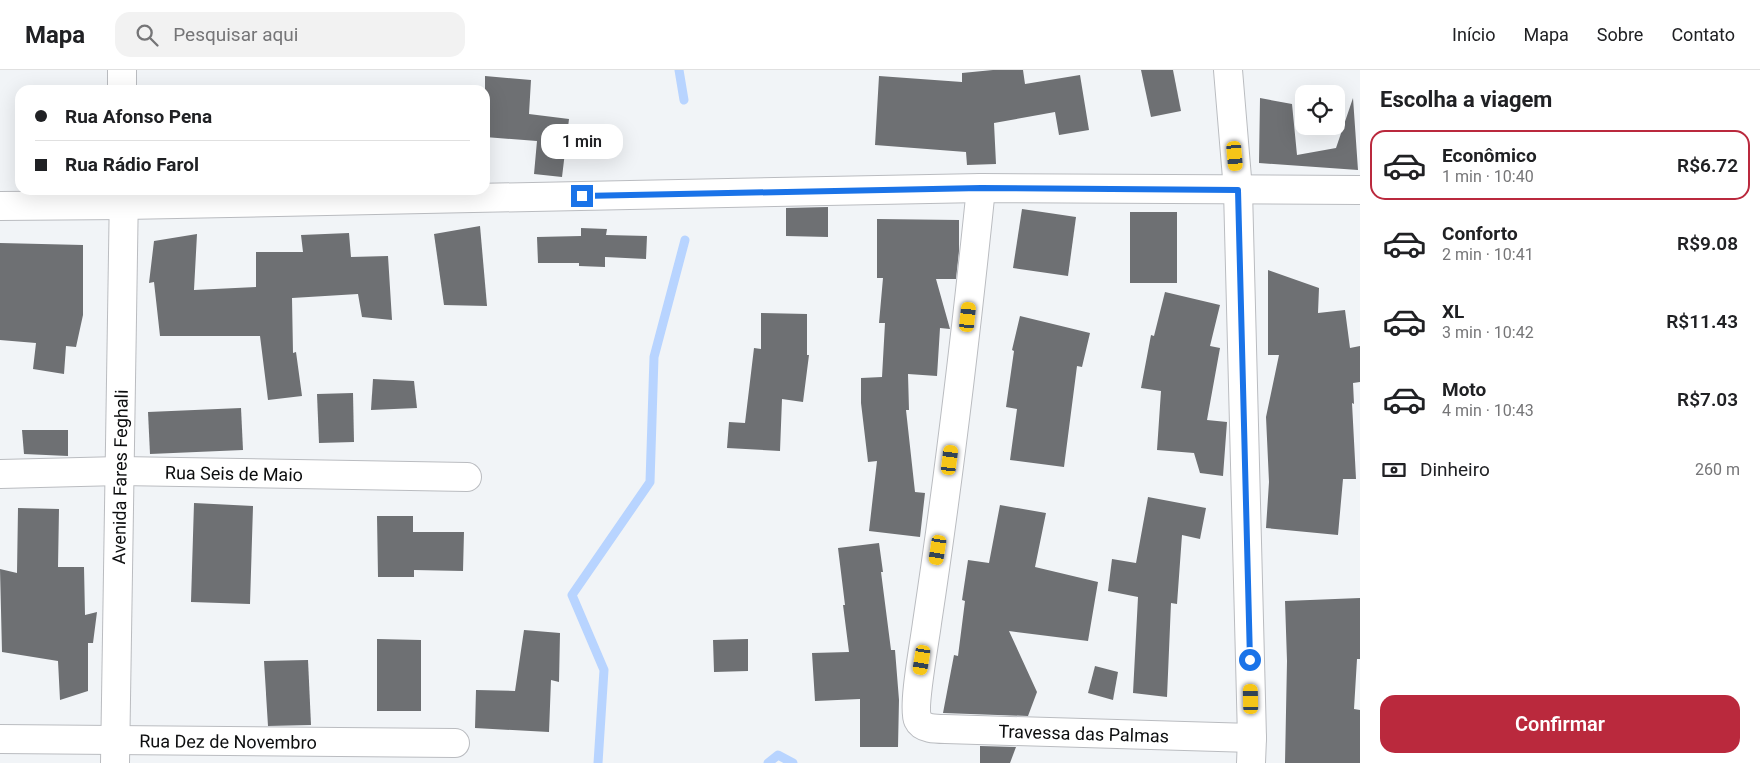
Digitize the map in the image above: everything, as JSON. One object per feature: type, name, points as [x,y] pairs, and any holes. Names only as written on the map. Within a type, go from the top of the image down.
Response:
[{"type":"street","points":[[122,70],[122,85]]},
{"type":"street","points":[[1228,70],[1238,190],[1251,751]]},
{"type":"street","points":[[490,193],[981,188],[1360,190]]},
{"type":"street","name":"Travessa das Palmas","points":[[981,188],[944,514],[919,679],[916,714],[918,722],[923,726],[939,729],[1251,751]]},
{"type":"street","points":[[0,206],[124,197],[314,195]]},
{"type":"street","name":"Avenida Fares Feghali","points":[[115,751],[124,197]]},
{"type":"street","name":"Rua Seis de Maio","points":[[0,474],[120,471],[467,477]]},
{"type":"street","name":"Rua Dez de Novembro","points":[[0,739],[115,751],[455,743]]},
{"type":"building","points":[[1023,70],[1025,84],[1080,75],[1089,130],[1059,135],[1055,112],[994,123],[996,164],[967,165],[966,152],[875,145],[879,76],[962,82],[962,73]]},
{"type":"building","points":[[1141,70],[1173,70],[1181,111],[1151,117]]},
{"type":"building","points":[[485,76],[531,80],[529,114],[569,119],[562,177],[534,174],[537,141],[490,137],[490,85],[485,85]]},
{"type":"building","points":[[1260,98],[1292,104],[1297,155],[1336,148],[1340,135],[1345,135],[1345,122],[1353,98],[1358,170],[1259,163]]},
{"type":"building","points":[[828,207],[828,237],[786,236],[786,208]]},
{"type":"building","points":[[1022,209],[1076,217],[1068,276],[1013,268]]},
{"type":"building","points":[[1130,212],[1177,212],[1177,283],[1130,283]]},
{"type":"building","points":[[877,219],[959,220],[959,251],[956,279],[936,279],[950,329],[940,328],[937,376],[908,374],[909,410],[906,410],[915,492],[925,493],[920,537],[869,531],[877,461],[868,462],[861,403],[861,378],[882,377],[885,323],[879,323],[883,278],[877,278]]},
{"type":"building","points":[[480,226],[487,306],[444,305],[434,234]]},
{"type":"building","points":[[581,228],[607,229],[606,235],[647,236],[646,259],[605,257],[605,267],[579,266],[579,263],[538,263],[537,237],[581,236]]},
{"type":"building","points":[[349,233],[351,257],[388,256],[392,320],[362,317],[358,294],[292,298],[293,353],[296,352],[302,396],[268,400],[260,336],[160,336],[154,282],[149,283],[154,241],[197,234],[194,290],[256,287],[256,252],[303,252],[301,235]]},
{"type":"building","points":[[0,243],[83,245],[83,315],[76,347],[66,346],[64,374],[33,369],[36,343],[0,340]]},
{"type":"building","points":[[1268,270],[1319,288],[1318,313],[1345,310],[1350,348],[1360,346],[1360,382],[1353,383],[1354,404],[1352,403],[1356,479],[1343,479],[1338,535],[1266,528],[1269,482],[1266,417],[1279,355],[1268,355]]},
{"type":"building","points":[[1165,292],[1220,305],[1210,346],[1220,348],[1207,420],[1227,422],[1223,476],[1200,473],[1194,453],[1157,450],[1161,391],[1141,388],[1151,335],[1154,336]]},
{"type":"building","points":[[761,313],[807,314],[807,355],[809,355],[803,402],[782,399],[780,451],[727,448],[729,422],[745,423],[754,348],[761,349]]},
{"type":"building","points":[[1020,316],[1090,333],[1082,367],[1077,366],[1064,467],[1010,460],[1017,409],[1006,407],[1014,351],[1012,350]]},
{"type":"building","points":[[373,379],[414,381],[417,408],[371,410]]},
{"type":"building","points":[[353,393],[354,442],[319,443],[317,394]]},
{"type":"building","points":[[241,408],[243,450],[150,454],[148,412]]},
{"type":"building","points":[[22,430],[68,430],[68,456],[24,454]]},
{"type":"building","points":[[1148,497],[1206,508],[1200,539],[1182,535],[1177,604],[1171,603],[1167,697],[1133,693],[1138,597],[1108,591],[1112,559],[1136,563]]},
{"type":"building","points":[[194,503],[253,506],[250,604],[191,602]]},
{"type":"building","points":[[1000,505],[1046,513],[1035,567],[1098,582],[1088,641],[1009,631],[1037,692],[1028,716],[943,713],[954,655],[958,656],[965,601],[962,600],[968,560],[989,563]]},
{"type":"building","points":[[18,508],[59,509],[58,567],[84,567],[85,615],[97,612],[93,643],[88,643],[88,691],[60,700],[58,661],[2,652],[0,569],[17,573]]},
{"type":"building","points":[[377,516],[413,516],[413,532],[464,532],[463,571],[414,570],[414,577],[378,577]]},
{"type":"building","points":[[879,543],[891,650],[895,650],[899,700],[898,747],[860,747],[860,699],[815,701],[812,653],[849,652],[838,548]]},
{"type":"building","points":[[1360,598],[1360,659],[1357,659],[1354,709],[1360,710],[1360,763],[1285,763],[1287,661],[1285,601]]},
{"type":"building","points":[[524,630],[560,633],[559,682],[551,680],[549,732],[475,728],[476,690],[515,691]]},
{"type":"building","points":[[377,639],[421,640],[421,711],[377,711]]},
{"type":"building","points":[[748,639],[748,671],[714,672],[713,640]]},
{"type":"building","points":[[308,660],[311,725],[268,726],[264,661]]},
{"type":"building","points":[[1095,666],[1118,672],[1113,700],[1088,693]]},
{"type":"building","points":[[980,746],[1016,747],[1010,763],[980,763]]},
{"type":"waterway","points":[[679,70],[684,100]]},
{"type":"waterway","points":[[598,763],[604,670],[572,595],[650,482],[654,357],[685,240]]},
{"type":"waterway","points":[[768,763],[778,755],[793,763]]},
{"type":"route","points":[[582,196],[981,188],[1238,190],[1250,660]]}]
